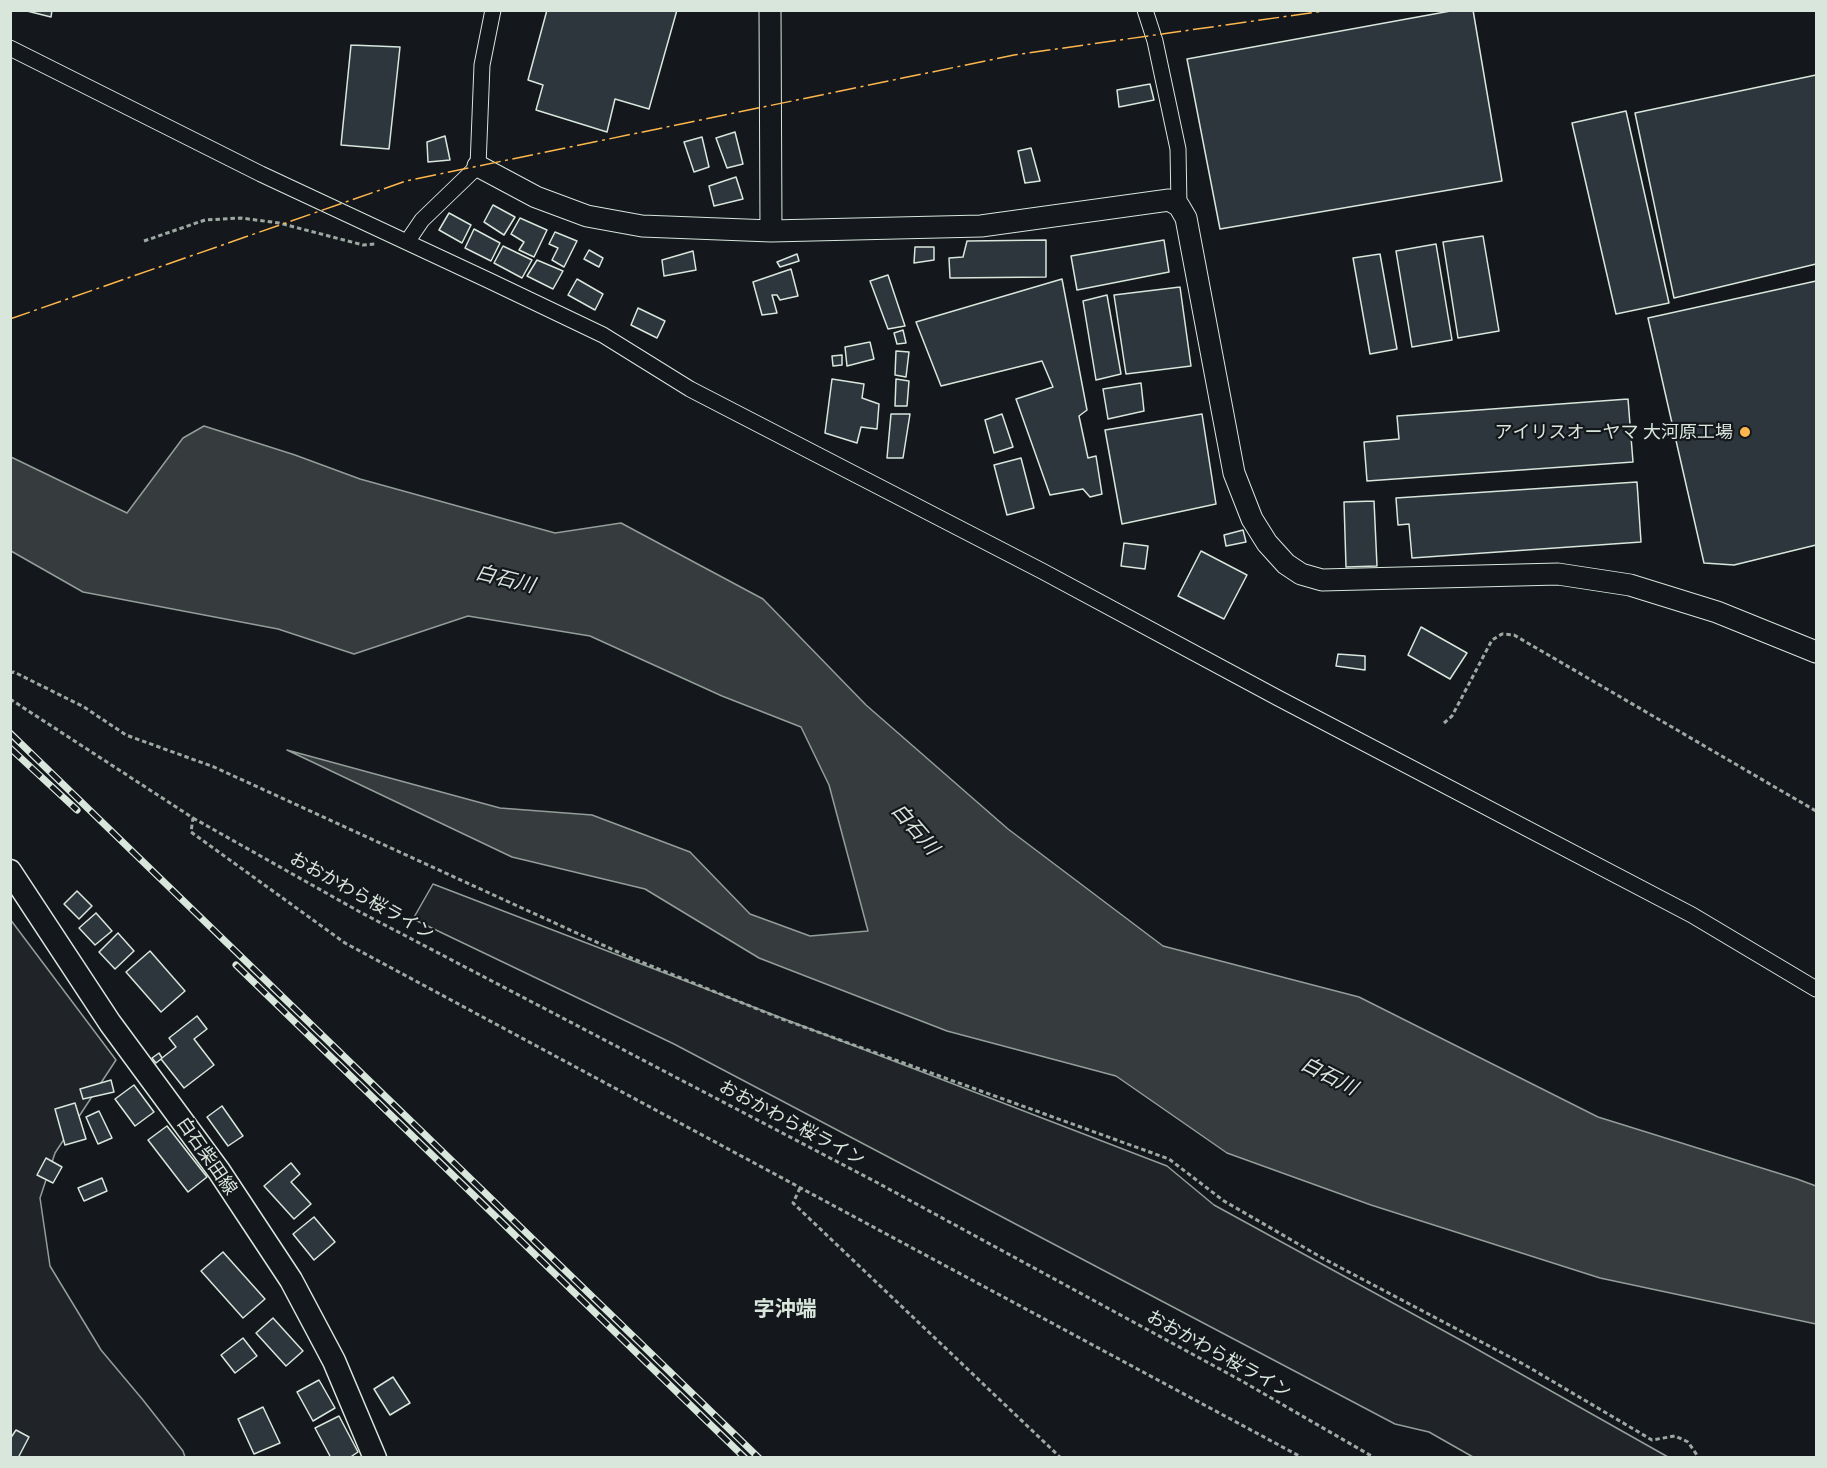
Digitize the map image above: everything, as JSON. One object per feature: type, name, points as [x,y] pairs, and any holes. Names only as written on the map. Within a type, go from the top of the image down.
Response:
[{"type":"main road","name":"白石柴田線","points":[[10,871],[110,1023],[219,1171],[291,1280],[334,1361],[375,1458]]},
{"type":"street","points":[[407,242],[422,220],[478,166],[482,64],[493,10]]},
{"type":"street","points":[[770,10],[771,231]]},
{"type":"street","points":[[1145,10],[1155,41],[1178,149],[1179,206],[1186,218],[1234,473],[1252,519],[1267,543],[1286,564],[1301,574],[1322,580],[1558,574],[1630,585],[1717,612],[1816,652]]},
{"type":"street","points":[[10,48],[261,174],[603,336],[690,389],[1032,566],[1692,915],[1816,989]]},
{"type":"street","points":[[478,166],[536,196],[586,216],[642,226],[771,231],[981,226],[1169,201],[1179,206]]},
{"type":"path","points":[[144,242],[205,220],[241,218],[279,222],[363,245],[407,242]]},
{"type":"path","points":[[1444,723],[1452,716],[1492,640],[1502,634],[1514,635],[1816,811]]},
{"type":"path","points":[[10,673],[14,672],[84,707],[126,735],[214,767],[629,957],[782,1018],[1169,1159],[1224,1201],[1326,1260],[1525,1365],[1652,1440],[1675,1436],[1688,1442],[1699,1458]]},
{"type":"path","name":"おおかわら桜ライン","points":[[10,699],[193,818],[360,912],[876,1182],[1240,1380],[1375,1458]]},
{"type":"path","points":[[193,818],[191,832],[345,943],[1303,1458]]},
{"type":"path","points":[[800,1188],[793,1203],[1061,1458]]},
{"type":"shaded area","points":[[433,884],[1167,1166],[1214,1205],[1668,1457],[1473,1457],[1429,1432],[1395,1424],[674,1044],[413,919]]},
{"type":"shaded area","points":[[10,919],[116,1060],[55,1153],[40,1198],[50,1266],[101,1350],[143,1400],[183,1451],[185,1457],[11,1457]]},
{"type":"water","name":"白石川","points":[[204,426],[295,455],[360,479],[555,533],[621,523],[763,599],[866,705],[1008,829],[1163,946],[1359,997],[1598,1117],[1816,1186],[1816,1324],[1600,1278],[1371,1205],[1227,1153],[1116,1076],[947,1031],[759,958],[645,889],[512,857],[287,750],[500,808],[592,815],[690,852],[750,914],[810,936],[868,931],[829,785],[801,727],[722,696],[590,636],[468,616],[354,654],[278,629],[83,592],[11,551],[11,457],[127,513],[183,438]]},
{"type":"building","points":[[23,10],[52,10],[51,17]]},
{"type":"building","points":[[547,10],[677,10],[649,109],[615,99],[607,132],[536,110],[543,85],[528,80]]},
{"type":"building","points":[[1456,10],[1473,10],[1502,181],[1220,229],[1187,59]]},
{"type":"building","points":[[351,45],[400,47],[389,149],[341,145]]},
{"type":"building","points":[[1816,75],[1816,264],[1674,298],[1635,113]]},
{"type":"building","points":[[1150,84],[1154,100],[1119,107],[1117,90]]},
{"type":"building","points":[[1626,111],[1669,303],[1616,314],[1572,123]]},
{"type":"building","points":[[735,132],[743,164],[727,168],[716,138]]},
{"type":"building","points":[[445,136],[450,160],[428,162],[427,142]]},
{"type":"building","points":[[702,137],[709,167],[694,172],[684,142]]},
{"type":"building","points":[[1031,148],[1040,181],[1025,183],[1018,151]]},
{"type":"building","points":[[736,177],[743,199],[714,206],[709,186]]},
{"type":"building","points":[[493,205],[515,217],[504,235],[484,222]]},
{"type":"building","points":[[449,213],[471,225],[462,243],[439,230]]},
{"type":"building","points":[[520,218],[547,230],[534,257],[519,250],[524,242],[511,234]]},
{"type":"building","points":[[474,229],[500,243],[491,261],[465,248]]},
{"type":"building","points":[[555,232],[577,241],[564,267],[552,260],[558,248],[549,244]]},
{"type":"building","points":[[1483,236],[1499,331],[1458,338],[1443,242]]},
{"type":"building","points":[[1046,240],[1046,277],[950,278],[949,258],[963,257],[967,241]]},
{"type":"building","points":[[1164,240],[1169,272],[1077,290],[1071,256]]},
{"type":"building","points":[[1436,244],[1452,340],[1412,347],[1396,251]]},
{"type":"building","points":[[503,246],[532,260],[522,278],[494,263]]},
{"type":"building","points":[[915,247],[934,247],[934,260],[914,263]]},
{"type":"building","points":[[589,250],[603,258],[599,267],[584,259]]},
{"type":"building","points":[[693,251],[696,270],[664,276],[662,260]]},
{"type":"building","points":[[797,254],[799,261],[780,267],[777,262]]},
{"type":"building","points":[[1380,254],[1397,349],[1370,354],[1353,258]]},
{"type":"building","points":[[537,260],[563,271],[553,289],[527,276]]},
{"type":"building","points":[[791,269],[798,296],[780,300],[777,295],[772,295],[777,313],[762,315],[753,282]]},
{"type":"building","points":[[888,275],[905,326],[888,329],[870,281]]},
{"type":"building","points":[[577,279],[603,294],[595,310],[568,295]]},
{"type":"building","points":[[1062,279],[1087,410],[1079,416],[1088,458],[1096,456],[1102,494],[1090,497],[1083,489],[1050,495],[1016,399],[1053,387],[1042,361],[941,386],[916,322]]},
{"type":"building","name":"アイリスオーヤマ 大河原工場","points":[[1816,281],[1816,545],[1734,565],[1704,563],[1648,318]]},
{"type":"building","points":[[1180,287],[1191,366],[1126,374],[1114,295]]},
{"type":"building","points":[[1107,295],[1121,374],[1096,380],[1083,301]]},
{"type":"building","points":[[638,308],[665,321],[657,338],[631,325]]},
{"type":"building","points":[[903,330],[906,343],[897,344],[894,333]]},
{"type":"building","points":[[870,342],[874,359],[847,366],[845,347]]},
{"type":"building","points":[[896,351],[909,352],[906,377],[895,375]]},
{"type":"building","points":[[842,355],[842,365],[833,366],[832,356]]},
{"type":"building","points":[[832,379],[864,384],[862,398],[879,404],[877,429],[861,427],[857,443],[825,433]]},
{"type":"building","points":[[896,379],[909,381],[907,406],[895,406]]},
{"type":"building","points":[[1141,383],[1144,411],[1108,419],[1103,389]]},
{"type":"building","points":[[1628,399],[1633,462],[1367,481],[1364,442],[1399,439],[1397,416]]},
{"type":"building","points":[[891,414],[910,414],[903,458],[887,458]]},
{"type":"building","points":[[1002,414],[1013,447],[994,453],[985,420]]},
{"type":"building","points":[[1202,414],[1216,504],[1122,524],[1105,430]]},
{"type":"building","points":[[1021,458],[1034,508],[1007,515],[994,465]]},
{"type":"building","points":[[1637,482],[1641,542],[1412,558],[1409,524],[1398,525],[1396,498]]},
{"type":"building","points":[[1374,501],[1377,566],[1346,567],[1344,502]]},
{"type":"building","points":[[1243,530],[1246,542],[1226,546],[1224,535]]},
{"type":"building","points":[[1124,543],[1148,546],[1145,569],[1121,566]]},
{"type":"building","points":[[1201,551],[1247,575],[1224,619],[1178,596]]},
{"type":"building","points":[[1421,627],[1467,653],[1450,679],[1408,655]]},
{"type":"building","points":[[1338,654],[1365,656],[1365,670],[1336,666]]},
{"type":"building","points":[[77,891],[92,906],[79,919],[64,904]]},
{"type":"building","points":[[96,913],[112,931],[95,945],[79,928]]},
{"type":"building","points":[[118,933],[134,951],[115,969],[99,952]]},
{"type":"building","points":[[150,951],[185,991],[161,1012],[126,972]]},
{"type":"building","points":[[197,1016],[207,1029],[194,1039],[214,1065],[184,1088],[161,1059],[156,1063],[152,1058],[159,1053],[162,1058],[176,1047],[169,1038]]},
{"type":"building","points":[[111,1080],[114,1092],[83,1099],[80,1089]]},
{"type":"building","points":[[134,1085],[154,1112],[135,1126],[115,1099]]},
{"type":"building","points":[[75,1103],[86,1139],[65,1145],[55,1109]]},
{"type":"building","points":[[222,1106],[243,1136],[228,1146],[207,1117]]},
{"type":"building","points":[[99,1111],[112,1138],[98,1144],[86,1117]]},
{"type":"building","points":[[167,1126],[207,1177],[188,1192],[148,1140]]},
{"type":"building","points":[[46,1158],[62,1167],[53,1183],[37,1175]]},
{"type":"building","points":[[291,1163],[300,1174],[291,1182],[311,1204],[294,1219],[264,1186]]},
{"type":"building","points":[[102,1178],[107,1191],[84,1201],[78,1188]]},
{"type":"building","points":[[314,1217],[335,1242],[314,1260],[293,1234]]},
{"type":"building","points":[[223,1252],[265,1299],[243,1318],[201,1271]]},
{"type":"building","points":[[273,1318],[303,1351],[286,1366],[256,1333]]},
{"type":"building","points":[[243,1338],[257,1356],[235,1373],[221,1355]]},
{"type":"building","points":[[393,1377],[410,1403],[390,1415],[374,1389]]},
{"type":"building","points":[[319,1380],[335,1408],[313,1421],[297,1392]]},
{"type":"building","points":[[263,1407],[280,1443],[254,1454],[238,1419]]},
{"type":"building","points":[[339,1416],[358,1452],[349,1458],[331,1458],[315,1428]]},
{"type":"building","points":[[16,1430],[29,1437],[18,1458],[10,1458],[10,1439]]},
{"type":"railway","points":[[10,733],[759,1458]]},
{"type":"railway","points":[[10,748],[77,810]]},
{"type":"railway","points":[[236,965],[745,1458]]},
{"type":"power","points":[[10,319],[406,181],[1014,55],[1331,10]]},
{"type":"place","name":"アイリスオーヤマ 大河原工場","points":[[1745,432]]},
{"type":"district","name":"字沖端","points":[[785,1309]]}]
